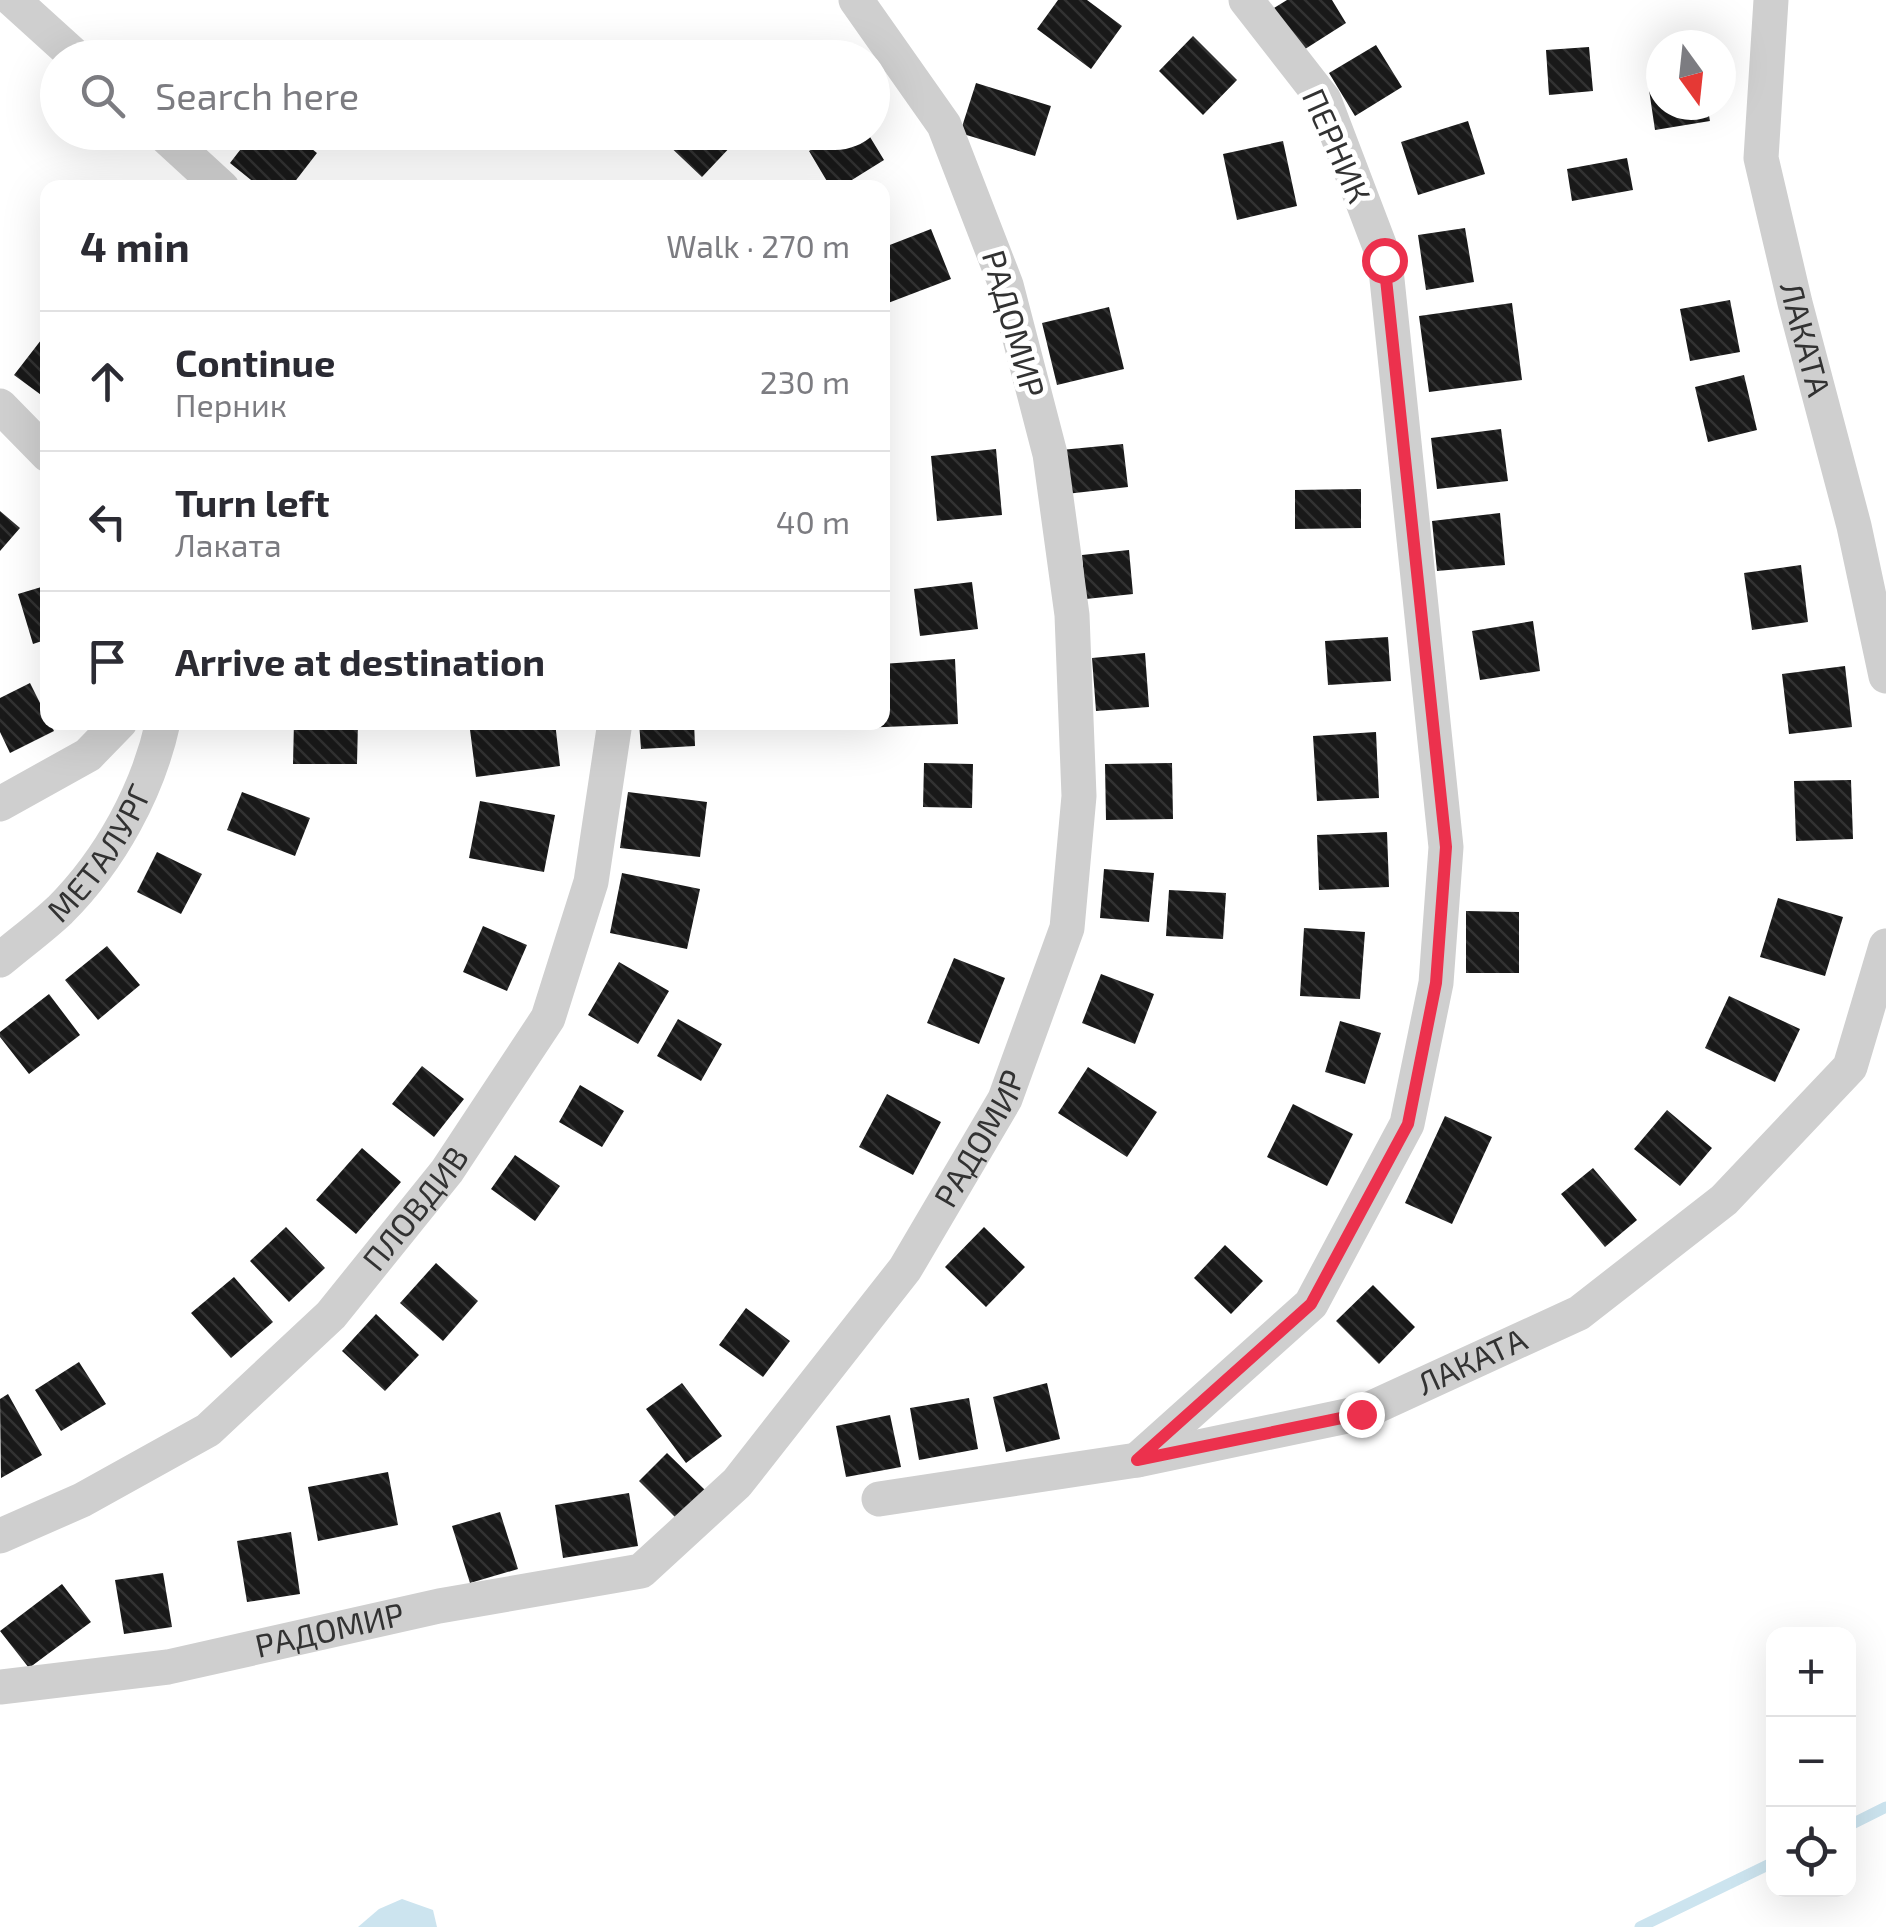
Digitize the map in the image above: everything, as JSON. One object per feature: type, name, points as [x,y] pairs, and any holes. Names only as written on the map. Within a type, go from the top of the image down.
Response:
[{"type":"street","points":[[13,0],[57,40]]},
{"type":"street","name":"РАДОМИР","points":[[856,0],[884,40]]},
{"type":"street","name":"ПЕРНИК","points":[[1137,1460],[1311,1304],[1408,1124],[1436,983],[1446,847],[1384,260],[1324,100],[1246,0]]},
{"type":"street","name":"ЛАКАТА","points":[[1772,0],[1760,158],[1854,526],[1886,676]]},
{"type":"street","name":"РАДОМИР","points":[[0,1686],[168,1667],[439,1606],[642,1570],[736,1483],[906,1269],[1005,1099],[1066,928],[1079,796],[1072,615],[1050,454],[1006,285],[944,126],[890,49]]},
{"type":"street","points":[[181,150],[213,180]]},
{"type":"street","points":[[0,406],[40,446]]},
{"type":"street","points":[[0,804],[88,754],[112,730]]},
{"type":"street","name":"МЕТАЛУРГ","points":[[0,960],[58,911],[97,868],[131,811],[161,730]]},
{"type":"street","name":"ПЛОВДИВ","points":[[0,1536],[82,1500],[208,1430],[331,1316],[447,1171],[548,1018],[591,882],[614,730]]},
{"type":"street","name":"ЛАКАТА","points":[[878,1499],[1137,1460],[1361,1414],[1579,1314],[1724,1200],[1850,1067],[1886,946]]},
{"type":"water","points":[[402,1899],[433,1910],[437,1927],[358,1927],[379,1909]]},
{"type":"building","points":[[1058,0],[1087,0],[1122,26],[1091,69],[1037,29]]},
{"type":"building","points":[[1287,0],[1332,0],[1346,23],[1302,51],[1274,8]]},
{"type":"building","points":[[1193,36],[1237,80],[1203,115],[1159,71]]},
{"type":"building","points":[[1376,45],[1402,87],[1355,116],[1329,73]]},
{"type":"building","points":[[1589,47],[1593,91],[1549,95],[1546,50]]},
{"type":"building","points":[[976,83],[1051,106],[1035,156],[960,133]]},
{"type":"building","points":[[1654,120],[1710,121],[1655,130]]},
{"type":"building","points":[[1468,121],[1485,174],[1418,195],[1401,142]]},
{"type":"building","points":[[1283,141],[1297,206],[1237,220],[1223,154]]},
{"type":"building","points":[[240,150],[317,153],[296,180],[251,180],[230,163]]},
{"type":"building","points":[[674,150],[727,150],[702,177]]},
{"type":"building","points":[[878,150],[884,160],[852,180],[826,180],[809,151]]},
{"type":"building","points":[[1627,158],[1633,190],[1572,201],[1567,169]]},
{"type":"building","points":[[1465,228],[1474,282],[1426,290],[1418,235]]},
{"type":"building","points":[[931,229],[951,279],[890,302],[890,245]]},
{"type":"building","points":[[1730,300],[1740,352],[1690,361],[1680,309]]},
{"type":"building","points":[[1512,303],[1522,380],[1429,392],[1419,316]]},
{"type":"building","points":[[1109,307],[1124,369],[1057,385],[1042,323]]},
{"type":"building","points":[[40,341],[40,394],[14,375]]},
{"type":"building","points":[[1744,375],[1757,430],[1708,442],[1695,387]]},
{"type":"building","points":[[1501,429],[1508,481],[1437,489],[1431,438]]},
{"type":"building","points":[[1123,444],[1128,487],[1066,494],[1061,450]]},
{"type":"building","points":[[996,449],[1002,515],[937,521],[931,456]]},
{"type":"building","points":[[1361,489],[1361,528],[1295,529],[1295,490]]},
{"type":"building","points":[[0,511],[20,528],[0,551]]},
{"type":"building","points":[[1500,513],[1505,565],[1437,571],[1432,521]]},
{"type":"building","points":[[1129,550],[1133,594],[1086,599],[1082,555]]},
{"type":"building","points":[[1801,565],[1808,622],[1752,630],[1744,573]]},
{"type":"building","points":[[972,582],[978,629],[920,636],[914,589]]},
{"type":"building","points":[[40,587],[40,642],[33,644],[18,594]]},
{"type":"building","points":[[1533,621],[1540,671],[1480,680],[1472,631]]},
{"type":"building","points":[[1388,637],[1391,681],[1328,685],[1325,641]]},
{"type":"building","points":[[1145,653],[1149,707],[1096,711],[1092,658]]},
{"type":"building","points":[[955,659],[958,724],[890,727],[890,663]]},
{"type":"building","points":[[1845,666],[1852,727],[1789,734],[1782,674]]},
{"type":"building","points":[[30,683],[40,703],[40,730],[54,731],[10,753],[0,732],[0,698]]},
{"type":"building","points":[[294,730],[358,730],[357,764],[293,764]]},
{"type":"building","points":[[470,730],[556,730],[560,766],[476,777]]},
{"type":"building","points":[[640,730],[694,730],[695,746],[641,749]]},
{"type":"building","points":[[1376,732],[1379,798],[1317,801],[1313,736]]},
{"type":"building","points":[[924,763],[973,764],[972,808],[923,807]]},
{"type":"building","points":[[1172,763],[1173,819],[1106,820],[1105,764]]},
{"type":"building","points":[[1851,780],[1853,839],[1796,841],[1794,781]]},
{"type":"building","points":[[242,792],[310,818],[295,856],[227,830]]},
{"type":"building","points":[[628,792],[707,802],[700,857],[620,848]]},
{"type":"building","points":[[480,801],[555,815],[544,872],[469,858]]},
{"type":"building","points":[[1387,832],[1389,887],[1319,890],[1317,835]]},
{"type":"building","points":[[157,852],[202,874],[181,914],[137,892]]},
{"type":"building","points":[[1104,869],[1154,873],[1149,922],[1100,918]]},
{"type":"building","points":[[622,873],[700,889],[687,949],[610,933]]},
{"type":"building","points":[[1169,890],[1226,893],[1223,939],[1166,936]]},
{"type":"building","points":[[1778,898],[1843,917],[1825,976],[1760,957]]},
{"type":"building","points":[[1466,911],[1519,912],[1519,973],[1466,973]]},
{"type":"building","points":[[483,926],[527,945],[507,991],[463,972]]},
{"type":"building","points":[[1304,928],[1365,932],[1360,999],[1300,996]]},
{"type":"building","points":[[107,946],[140,985],[98,1020],[65,980]]},
{"type":"building","points":[[954,958],[1005,978],[979,1044],[927,1023]]},
{"type":"building","points":[[619,962],[669,991],[638,1044],[588,1015]]},
{"type":"building","points":[[1101,974],[1154,994],[1135,1044],[1082,1023]]},
{"type":"building","points":[[49,994],[80,1035],[29,1074],[0,1032]]},
{"type":"building","points":[[1729,996],[1800,1029],[1775,1082],[1705,1048]]},
{"type":"building","points":[[678,1019],[722,1044],[701,1081],[657,1056]]},
{"type":"building","points":[[1340,1021],[1381,1033],[1365,1084],[1325,1072]]},
{"type":"building","points":[[422,1066],[464,1099],[434,1137],[392,1104]]},
{"type":"building","points":[[1088,1067],[1157,1112],[1127,1157],[1058,1113]]},
{"type":"building","points":[[580,1085],[624,1111],[602,1147],[559,1122]]},
{"type":"building","points":[[887,1094],[941,1122],[913,1175],[859,1147]]},
{"type":"building","points":[[1293,1104],[1353,1134],[1327,1186],[1267,1157]]},
{"type":"building","points":[[1667,1110],[1712,1148],[1680,1186],[1634,1149]]},
{"type":"building","points":[[1445,1116],[1492,1137],[1452,1224],[1405,1203]]},
{"type":"building","points":[[362,1148],[401,1182],[356,1234],[316,1200]]},
{"type":"building","points":[[515,1155],[560,1186],[535,1221],[491,1189]]},
{"type":"building","points":[[1593,1168],[1637,1220],[1605,1247],[1561,1194]]},
{"type":"building","points":[[286,1227],[325,1268],[289,1302],[250,1261]]},
{"type":"building","points":[[984,1227],[1025,1267],[986,1307],[945,1267]]},
{"type":"building","points":[[1225,1245],[1263,1281],[1231,1314],[1194,1278]]},
{"type":"building","points":[[436,1263],[478,1301],[443,1341],[400,1303]]},
{"type":"building","points":[[234,1277],[273,1322],[231,1358],[191,1313]]},
{"type":"building","points":[[1373,1285],[1415,1327],[1379,1364],[1336,1321]]},
{"type":"building","points":[[746,1308],[790,1341],[763,1377],[719,1345]]},
{"type":"building","points":[[376,1314],[419,1355],[385,1391],[342,1351]]},
{"type":"building","points":[[79,1362],[106,1404],[61,1431],[35,1390]]},
{"type":"building","points":[[682,1383],[722,1436],[686,1463],[646,1409]]},
{"type":"building","points":[[1047,1383],[1060,1439],[1006,1452],[993,1397]]},
{"type":"building","points":[[8,1394],[42,1455],[1,1478],[0,1399]]},
{"type":"building","points":[[969,1398],[978,1449],[919,1460],[910,1408]]},
{"type":"building","points":[[890,1415],[901,1467],[846,1477],[836,1426]]},
{"type":"building","points":[[667,1453],[705,1490],[677,1519],[639,1481]]},
{"type":"building","points":[[388,1472],[398,1525],[318,1541],[308,1487]]},
{"type":"building","points":[[629,1493],[638,1546],[563,1558],[555,1505]]},
{"type":"building","points":[[500,1512],[518,1569],[470,1583],[452,1526]]},
{"type":"building","points":[[291,1532],[300,1594],[247,1602],[237,1541]]},
{"type":"building","points":[[163,1573],[172,1627],[124,1634],[115,1580]]},
{"type":"building","points":[[62,1584],[91,1622],[29,1668],[0,1631]]},
{"type":"waterway","points":[[1856,1822],[1886,1807]]},
{"type":"waterway","points":[[1640,1927],[1766,1866]]},
{"type":"route","points":[[1361,1414],[1137,1460],[1311,1304],[1408,1124],[1436,983],[1446,847],[1384,260]]}]
